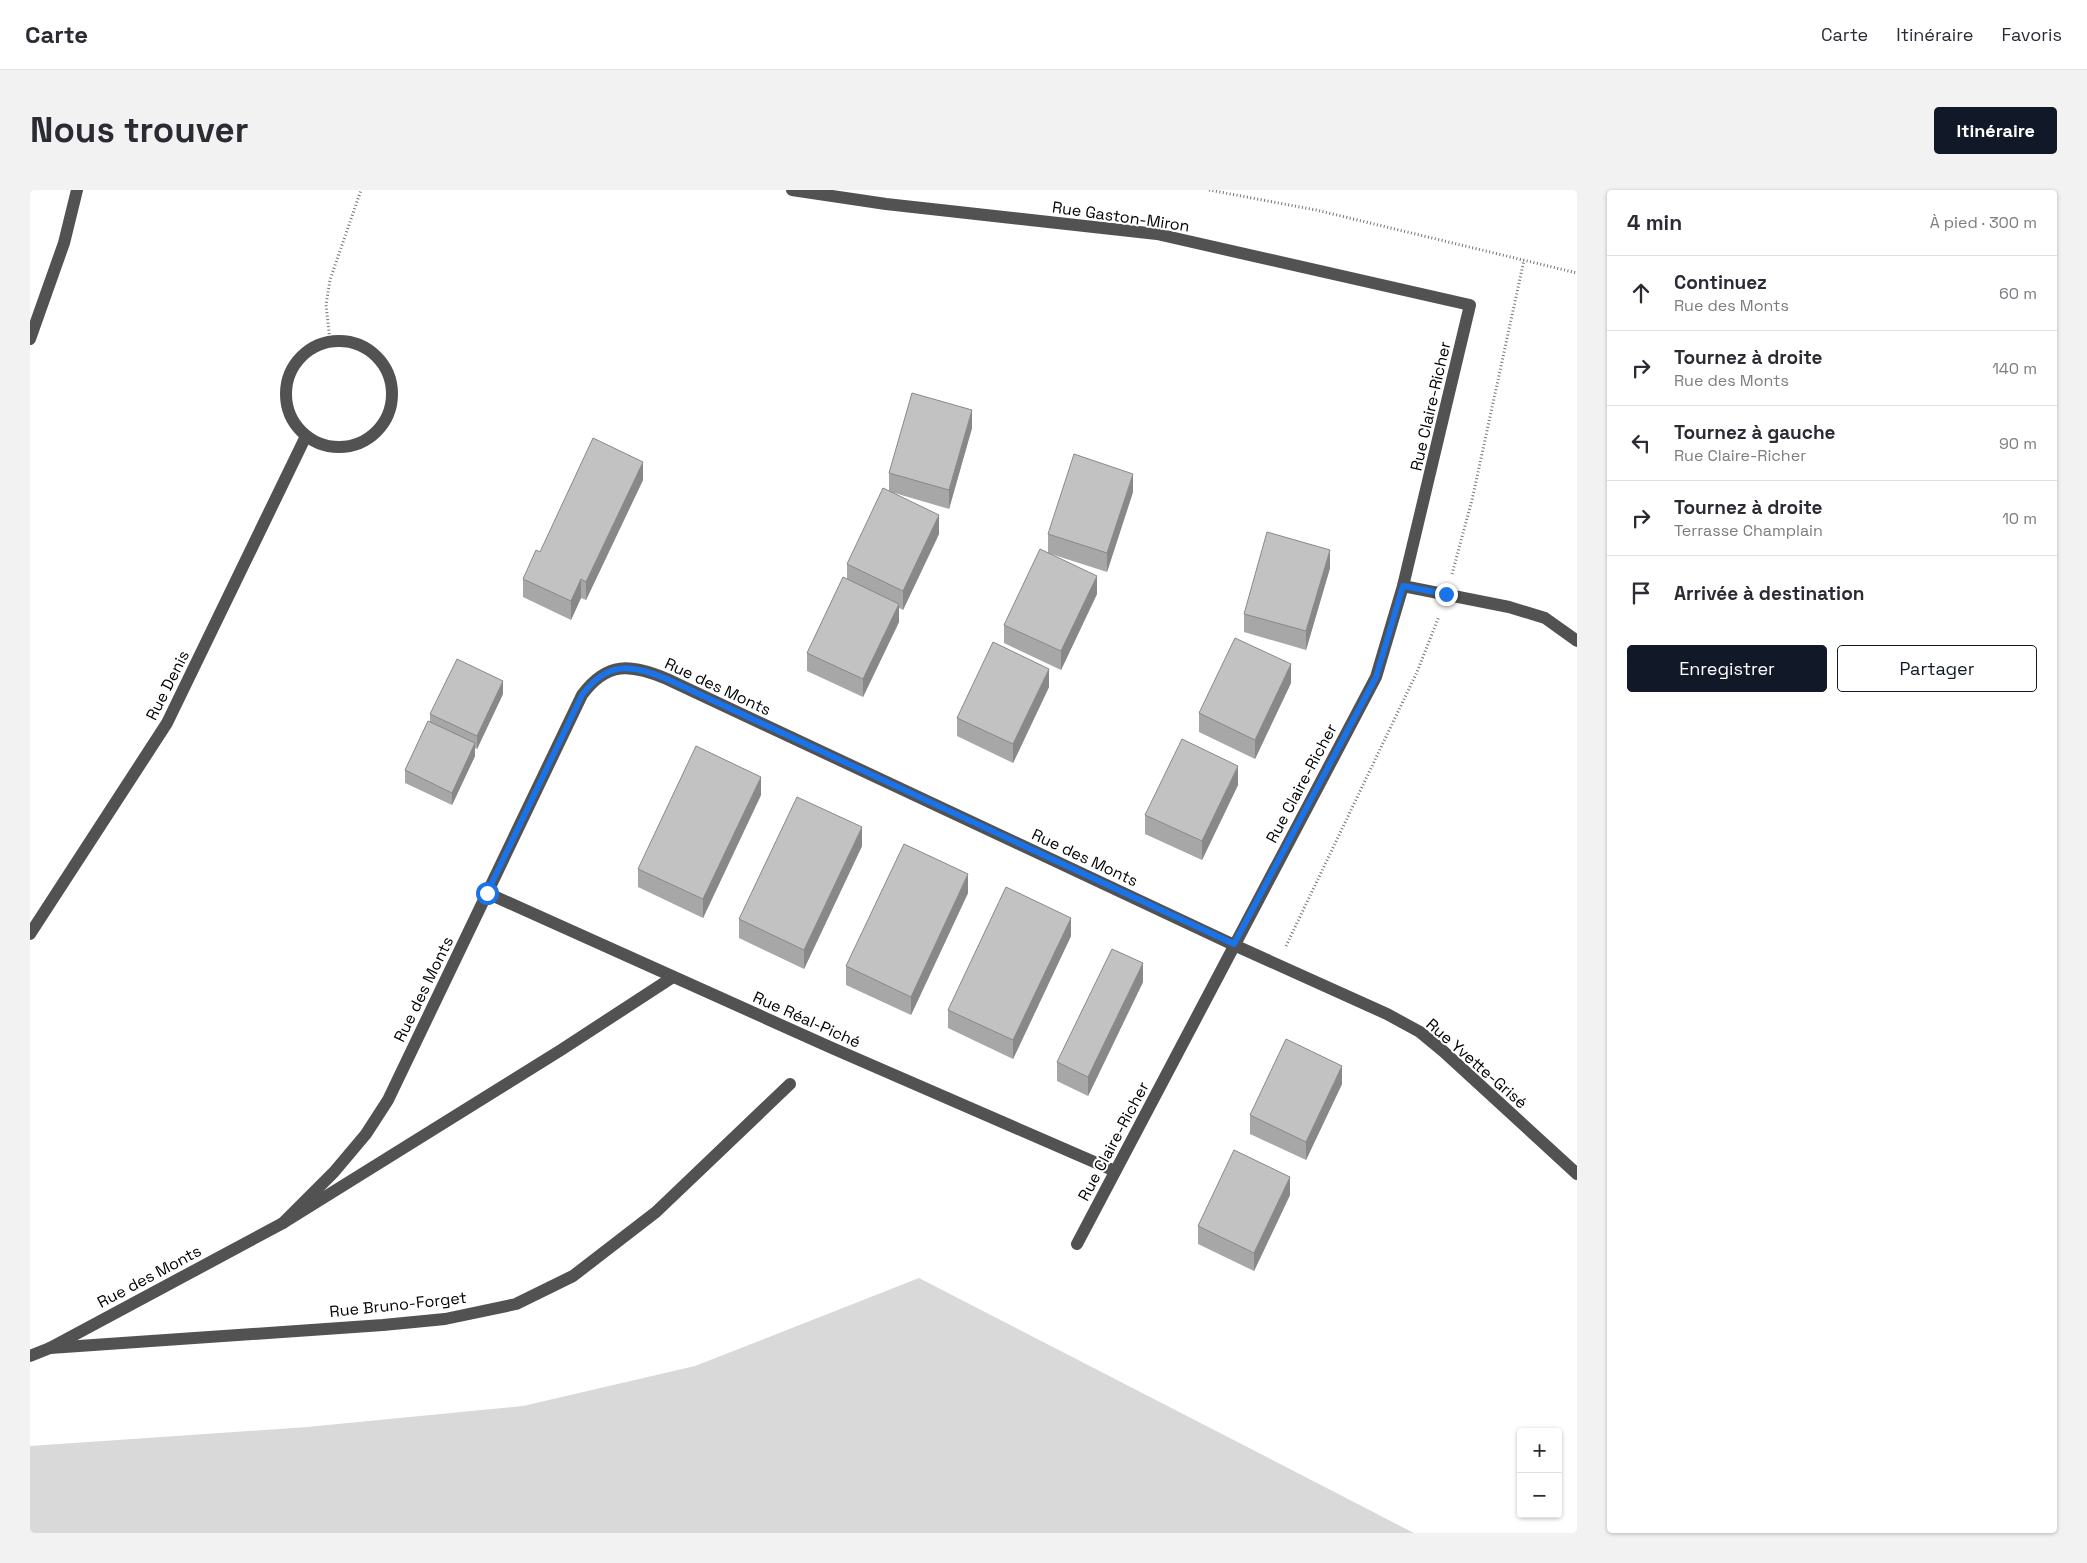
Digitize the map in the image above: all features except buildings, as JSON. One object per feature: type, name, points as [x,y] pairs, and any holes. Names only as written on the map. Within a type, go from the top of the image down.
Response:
[{"type":"street","points":[[30,339],[64,243],[78,190]]},
{"type":"street","name":"Rue Gaston-Miron","points":[[792,190],[886,204],[1157,234],[1470,305]]},
{"type":"street","name":"Rue Claire-Richer","points":[[1077,1244],[1376,677],[1403,586],[1470,305]]},
{"type":"street","points":[[330,341],[347,341],[364,347],[378,357],[388,372],[392,389],[391,406],[384,423],[372,436],[357,445],[339,448],[322,445],[306,436],[294,424],[287,408],[285,390],[289,373],[299,358],[313,347],[330,341]]},
{"type":"street","name":"Rue Denis","points":[[30,934],[167,723],[306,436]]},
{"type":"street","points":[[1403,586],[1509,607],[1544,618],[1577,641]]},
{"type":"street","name":"Rue des Monts","points":[[283,1222],[334,1172],[366,1134],[388,1100],[582,695],[598,677],[611,671],[630,668],[656,675],[1234,944]]},
{"type":"street","name":"Rue Réal-Piché","points":[[487,893],[673,977],[1116,1171]]},
{"type":"street","name":"Rue Yvette-Grisé","points":[[1234,944],[1387,1014],[1420,1032],[1444,1051],[1577,1174]]},
{"type":"street","name":"Rue des Monts","points":[[30,1356],[50,1348],[283,1222],[561,1050],[673,977]]},
{"type":"street","name":"Rue Bruno-Forget","points":[[50,1348],[383,1325],[445,1318],[516,1304],[574,1276],[656,1212],[790,1084]]},
{"type":"path","points":[[330,341],[326,305],[330,280],[362,190]]},
{"type":"path","points":[[1209,190],[1316,210],[1577,273]]},
{"type":"path","points":[[1453,571],[1472,500],[1524,260]]},
{"type":"path","points":[[1278,965],[1417,672],[1438,619]]},
{"type":"shaded area","points":[[919,1278],[1414,1533],[30,1533],[30,1446],[307,1427],[523,1406],[695,1366]]},
{"type":"route","points":[[487,893],[582,695],[598,677],[620,668],[630,668],[667,679],[1234,944],[1376,677],[1403,586],[1446,594]]}]
